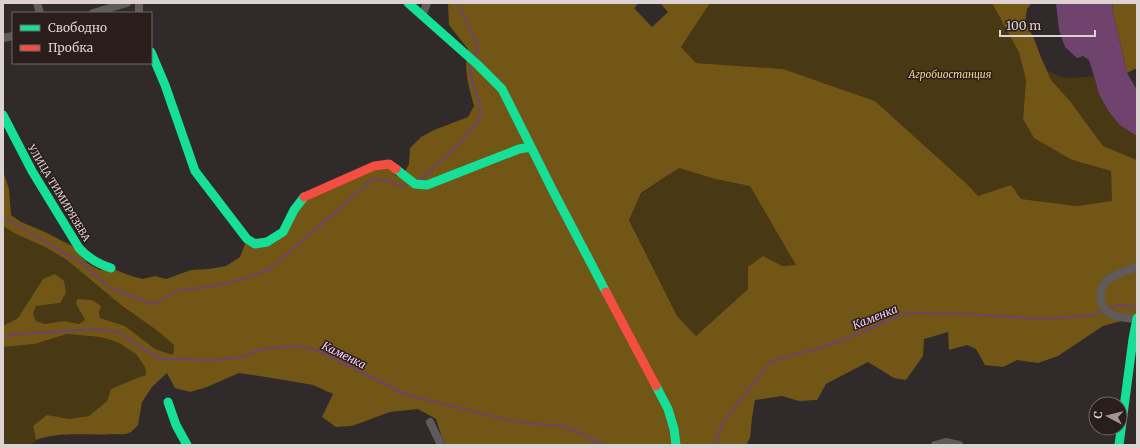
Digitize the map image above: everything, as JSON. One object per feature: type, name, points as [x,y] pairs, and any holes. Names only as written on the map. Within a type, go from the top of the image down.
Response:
[{"type":"street","points":[[96,12],[127,3]]},
{"type":"street","points":[[408,3],[478,65],[502,89],[555,196],[668,409],[674,429],[676,445]]},
{"type":"street","points":[[422,16],[427,3]]},
{"type":"street","points":[[152,54],[165,85],[195,171],[247,239],[255,244],[267,242],[283,232],[287,222],[303,197],[374,166],[389,164],[415,184],[427,185],[519,149],[531,147]]},
{"type":"street","name":"УЛИЦА ТИМИРЯЗЕВА","points":[[3,115],[32,171],[79,248],[93,261],[111,268]]},
{"type":"street","points":[[1119,445],[1137,318],[1122,318],[1109,313],[1102,304],[1100,298],[1102,287],[1108,280],[1137,267]]},
{"type":"street","points":[[168,402],[176,425],[187,445]]},
{"type":"street","points":[[430,422],[441,445]]},
{"type":"street","points":[[935,445],[946,442],[959,445]]},
{"type":"green space","name":"Агробиостанция","points":[[710,3],[992,3],[1019,51],[1026,80],[1023,119],[1034,138],[1072,160],[1111,171],[1113,201],[1077,206],[1021,199],[1011,185],[978,196],[969,186],[875,101],[783,69],[696,63],[681,47]]},
{"type":"green space","points":[[1047,70],[1060,77],[1071,78],[1094,76],[1099,94],[1121,126],[1137,136],[1137,160],[1103,146],[1070,101],[1051,80]]},
{"type":"green space","points":[[679,168],[715,179],[750,186],[797,265],[748,267],[748,289],[696,336],[677,316],[629,219],[641,194]]},
{"type":"green space","points":[[3,226],[14,233],[47,248],[67,260],[121,305],[159,332],[174,345],[173,355],[155,349],[125,326],[100,318],[99,312],[101,306],[76,304],[85,320],[79,324],[64,321],[45,324],[36,321],[33,314],[36,306],[60,303],[43,279],[18,318],[3,326]]},
{"type":"green space","points":[[67,334],[100,337],[121,344],[139,357],[145,366],[146,375],[111,389],[107,401],[89,416],[69,419],[47,416],[33,426],[36,440],[32,445],[3,445],[3,347],[35,344]]},
{"type":"shaded area","points":[[448,3],[639,3],[634,8],[652,27],[668,12],[660,3],[710,3],[681,47],[696,63],[783,69],[875,101],[969,186],[978,196],[1011,185],[1021,199],[1077,206],[1112,201],[1111,171],[1072,160],[1034,138],[1023,119],[1026,80],[1019,52],[992,3],[1032,3],[1027,9],[1025,23],[1033,36],[1051,80],[1070,101],[1103,146],[1137,160],[1137,318],[1103,326],[1058,356],[1038,363],[1017,360],[1003,367],[985,365],[976,349],[967,345],[949,350],[948,332],[924,339],[923,356],[906,380],[894,378],[868,362],[826,384],[817,400],[799,401],[782,396],[755,400],[750,438],[746,445],[446,445],[442,438],[436,419],[418,409],[390,412],[352,426],[336,427],[322,417],[333,394],[313,385],[239,373],[207,387],[190,392],[175,388],[167,373],[152,387],[142,402],[138,425],[127,434],[64,435],[45,437],[36,440],[33,426],[47,415],[69,419],[89,416],[107,401],[111,389],[146,375],[145,367],[136,354],[121,344],[100,337],[67,334],[35,344],[3,347],[3,326],[18,318],[43,279],[55,274],[64,281],[66,293],[60,303],[36,306],[33,314],[36,321],[45,324],[64,321],[79,324],[85,320],[76,304],[77,299],[92,300],[101,306],[99,312],[100,318],[125,326],[155,349],[173,355],[174,345],[159,332],[121,305],[67,260],[47,248],[14,233],[3,226],[3,171],[9,189],[11,215],[21,222],[72,246],[87,263],[100,270],[111,268],[143,279],[155,276],[166,279],[191,270],[226,266],[240,257],[247,239],[276,237],[303,197],[389,164],[396,176],[402,177],[409,164],[410,148],[421,137],[434,130],[468,117],[474,106],[466,71],[468,49],[449,25]],"holes":[[[679,168],[715,179],[750,186],[796,265],[782,266],[763,256],[748,267],[748,289],[696,336],[677,316],[629,220],[641,193]]]},
{"type":"shaded area","points":[[1056,3],[1113,3],[1112,8],[1127,73],[1137,90],[1137,136],[1121,126],[1109,112],[1099,94],[1089,60],[1083,56],[1077,58],[1065,47],[1059,30]]},
{"type":"shaded area","points":[[1113,3],[1137,3],[1137,68],[1127,73],[1112,8]]},
{"type":"waterway","points":[[457,3],[478,48],[475,56]]},
{"type":"waterway","points":[[419,180],[457,146],[480,119],[480,104],[470,70],[472,64]]},
{"type":"waterway","points":[[3,217],[82,263],[114,290],[155,304],[176,291],[214,286],[238,280],[270,269],[373,179],[387,180],[400,186],[407,184]]},
{"type":"waterway","name":"Каменка","points":[[1109,309],[1119,305],[1137,307]]},
{"type":"waterway","name":"Каменка","points":[[714,445],[724,421],[770,362],[825,346],[860,333],[905,313],[963,314],[1045,319],[1094,315],[1104,311]]},
{"type":"waterway","name":"Каменка","points":[[3,337],[18,334],[96,329],[119,332],[143,349],[162,359],[214,360],[241,357],[261,349],[297,346],[317,350],[407,395],[512,421],[567,427],[604,445]]},
{"type":"traffic: fast","points":[[408,3],[478,65],[502,89],[606,292]]},
{"type":"traffic: fast","points":[[152,54],[165,85],[195,171],[247,239],[255,244],[267,242],[283,232],[294,210],[304,197]]},
{"type":"traffic: fast","points":[[3,115],[32,171],[79,248],[86,255],[102,265],[111,268]]},
{"type":"traffic: fast","points":[[396,169],[415,184],[427,185],[519,149],[531,147]]},
{"type":"traffic: fast","points":[[1119,445],[1137,318]]},
{"type":"traffic: fast","points":[[656,386],[668,409],[674,429],[676,445]]},
{"type":"traffic: fast","points":[[168,402],[176,425],[187,445]]},
{"type":"traffic: jam","points":[[304,197],[374,166],[389,164],[396,169]]},
{"type":"traffic: jam","points":[[606,292],[656,386]]}]
